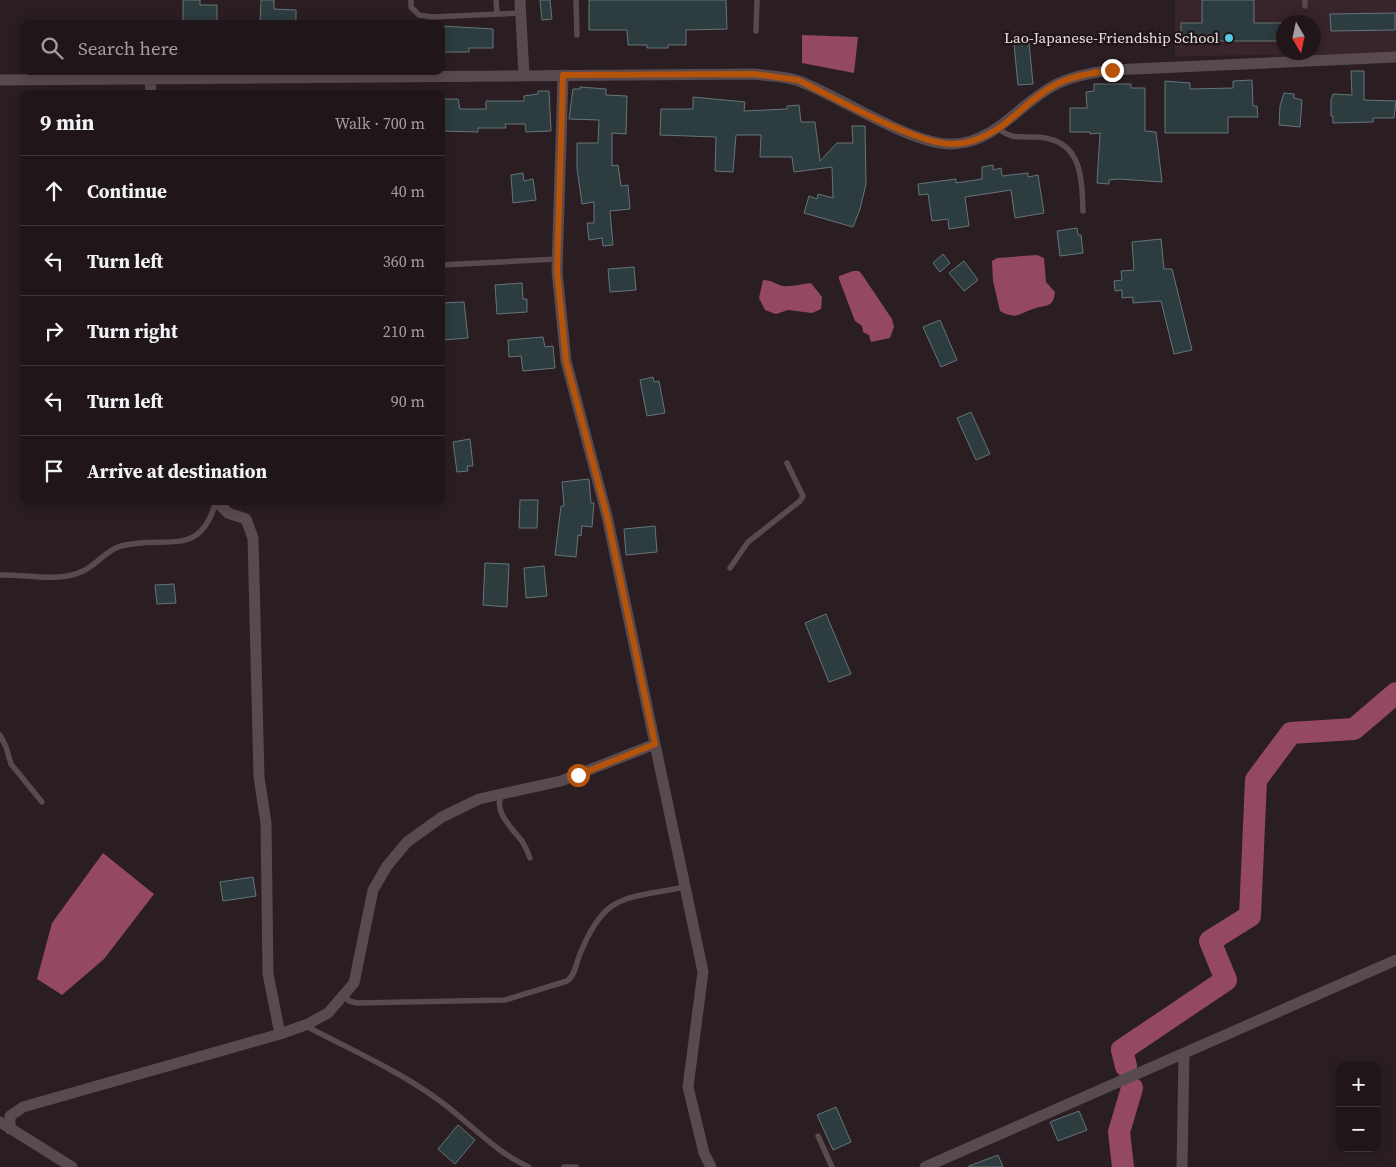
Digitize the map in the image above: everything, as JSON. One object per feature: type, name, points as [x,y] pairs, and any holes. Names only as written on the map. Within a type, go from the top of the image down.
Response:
[{"type":"street","points":[[520,0],[524,75]]},
{"type":"street","points":[[0,80],[754,74],[798,80],[904,130],[934,142],[952,144],[981,138],[998,128],[1052,86],[1080,75],[1112,70],[1396,57]]},
{"type":"street","points":[[563,75],[558,259],[566,361],[607,516],[703,972],[688,1087],[704,1154],[711,1167]]},
{"type":"street","points":[[150,79],[151,90]]},
{"type":"street","points":[[220,505],[228,513],[246,519],[253,538],[259,777],[266,823],[268,974],[280,1034]]},
{"type":"street","points":[[72,1167],[5,1126],[10,1116],[23,1107],[280,1034],[304,1026],[328,1013],[354,983],[373,890],[387,866],[407,842],[442,817],[479,799],[560,781],[655,744]]},
{"type":"street","points":[[925,1167],[1396,960]]},
{"type":"street","points":[[1182,1167],[1184,1053]]},
{"type":"lane","points":[[411,0],[411,7],[419,15],[432,17],[521,13]]},
{"type":"lane","points":[[496,0],[497,14]]},
{"type":"lane","points":[[576,0],[577,36]]},
{"type":"lane","points":[[756,32],[757,0]]},
{"type":"lane","points":[[998,128],[1005,135],[1013,137],[1048,138],[1068,149],[1077,160],[1080,171],[1083,211]]},
{"type":"lane","points":[[445,265],[558,259]]},
{"type":"lane","points":[[730,568],[748,542],[804,496],[787,463]]},
{"type":"lane","points":[[0,575],[68,575],[83,571],[118,546],[198,537],[209,522],[215,505]]},
{"type":"lane","points":[[0,735],[6,747],[10,764],[42,802]]},
{"type":"lane","points":[[504,792],[499,803],[501,812],[523,843],[530,858]]},
{"type":"lane","points":[[345,995],[349,1001],[357,1003],[505,1000],[567,981],[573,976],[581,952],[600,915],[607,908],[625,899],[685,887]]},
{"type":"lane","points":[[304,1026],[397,1072],[440,1100],[506,1153],[529,1167]]},
{"type":"lane","points":[[818,1136],[832,1167]]},
{"type":"lane","points":[[564,1167],[576,1167]]},
{"type":"shaded area","name":"Lao-Japanese-Friendship School","points":[[1175,0],[1396,0],[1396,54],[1321,55],[1321,15],[1276,15],[1276,55],[1175,56]]},
{"type":"shaded area","points":[[802,35],[858,37],[854,73],[802,63]]},
{"type":"shaded area","points":[[1037,255],[1044,258],[1046,282],[1055,292],[1053,301],[1051,304],[1014,316],[1000,311],[993,281],[992,261],[997,258]]},
{"type":"shaded area","points":[[859,271],[892,319],[894,327],[890,338],[871,342],[869,335],[863,332],[862,326],[855,321],[839,279],[839,276]]},
{"type":"shaded area","points":[[763,280],[783,286],[811,283],[822,297],[821,309],[812,313],[788,310],[776,314],[765,310],[759,298]]},
{"type":"shaded area","points":[[103,853],[154,894],[104,959],[62,995],[37,979],[52,923]]},
{"type":"building","points":[[183,0],[200,0],[200,5],[217,5],[217,20],[183,20]]},
{"type":"building","points":[[261,0],[274,0],[274,9],[296,10],[296,20],[260,20]]},
{"type":"building","points":[[540,0],[550,0],[552,19],[542,20]]},
{"type":"building","points":[[589,0],[726,0],[727,29],[686,30],[686,45],[668,45],[668,48],[647,48],[647,45],[628,45],[627,30],[589,30]]},
{"type":"building","points":[[1202,0],[1254,0],[1254,23],[1276,23],[1276,41],[1181,41],[1181,23],[1202,23]]},
{"type":"building","points":[[1395,13],[1395,30],[1331,31],[1330,14]]},
{"type":"building","points":[[445,26],[493,29],[493,48],[469,48],[469,52],[445,52]]},
{"type":"building","points":[[1029,43],[1033,84],[1018,85],[1014,44]]},
{"type":"building","points":[[1351,71],[1364,71],[1364,100],[1396,101],[1394,118],[1373,118],[1373,122],[1333,123],[1331,100],[1333,94],[1352,95]]},
{"type":"building","points":[[1252,80],[1253,106],[1257,106],[1258,117],[1228,117],[1228,133],[1165,133],[1165,81],[1190,83],[1190,89],[1233,88],[1233,81]]},
{"type":"building","points":[[1094,84],[1131,84],[1131,88],[1145,88],[1145,131],[1156,132],[1162,182],[1118,179],[1109,180],[1109,184],[1097,183],[1100,133],[1070,132],[1070,108],[1087,108],[1086,92],[1094,91]]},
{"type":"building","points":[[580,87],[606,89],[606,95],[627,96],[626,134],[612,133],[612,166],[618,165],[621,186],[628,185],[630,209],[610,211],[613,245],[603,246],[602,238],[589,240],[587,223],[594,223],[594,202],[582,204],[577,168],[577,143],[598,143],[599,120],[569,119],[573,89],[580,89]]},
{"type":"building","points":[[538,91],[549,91],[551,131],[526,132],[525,124],[505,124],[506,128],[478,128],[478,132],[445,131],[445,99],[458,99],[460,109],[486,109],[486,101],[524,101],[524,96],[538,94]]},
{"type":"building","points":[[1284,93],[1294,94],[1294,98],[1302,100],[1300,127],[1279,125],[1280,106]]},
{"type":"building","points":[[693,97],[745,102],[744,111],[787,109],[787,106],[799,105],[801,122],[815,122],[820,161],[837,143],[853,143],[852,126],[865,126],[866,184],[853,227],[804,213],[809,196],[817,199],[818,194],[833,198],[832,167],[794,172],[792,157],[760,157],[761,135],[736,135],[733,172],[715,171],[716,137],[660,135],[661,109],[693,109]]},
{"type":"building","points":[[993,165],[993,170],[1001,168],[1002,176],[1028,173],[1028,177],[1038,175],[1044,213],[1015,218],[1011,190],[965,197],[969,226],[949,229],[948,219],[932,221],[928,194],[919,195],[918,184],[956,179],[956,183],[982,179],[982,167]]},
{"type":"building","points":[[523,173],[524,181],[533,179],[536,200],[513,203],[511,175]]},
{"type":"building","points":[[1077,228],[1078,235],[1081,235],[1083,253],[1060,256],[1057,231]]},
{"type":"building","points":[[1161,239],[1164,269],[1172,269],[1192,350],[1174,354],[1161,301],[1133,303],[1133,297],[1122,298],[1122,290],[1115,291],[1114,281],[1122,280],[1121,271],[1134,270],[1132,242]]},
{"type":"building","points":[[943,254],[950,263],[940,272],[933,263]]},
{"type":"building","points":[[964,261],[978,280],[964,291],[949,273]]},
{"type":"building","points":[[634,267],[636,290],[610,292],[608,269]]},
{"type":"building","points":[[522,283],[523,299],[527,299],[527,312],[497,314],[495,285]]},
{"type":"building","points":[[464,302],[468,338],[445,340],[445,303]]},
{"type":"building","points":[[940,320],[957,360],[941,367],[923,327]]},
{"type":"building","points":[[543,337],[545,347],[553,346],[555,368],[523,371],[521,356],[509,357],[508,340]]},
{"type":"building","points":[[653,377],[654,382],[659,381],[665,413],[647,416],[640,380]]},
{"type":"building","points":[[971,412],[990,454],[976,460],[957,418]]},
{"type":"building","points":[[470,439],[473,466],[467,466],[468,471],[457,472],[453,442]]},
{"type":"building","points":[[589,479],[591,503],[594,503],[592,527],[582,526],[581,536],[578,535],[576,557],[555,555],[561,506],[564,506],[562,482]]},
{"type":"building","points":[[520,500],[538,500],[537,528],[519,528]]},
{"type":"building","points":[[655,526],[657,552],[626,555],[624,529]]},
{"type":"building","points":[[485,563],[509,564],[507,607],[483,605]]},
{"type":"building","points":[[544,566],[547,596],[526,598],[524,568]]},
{"type":"building","points":[[174,584],[176,603],[157,604],[155,585]]},
{"type":"building","points":[[826,614],[851,674],[829,682],[805,623]]},
{"type":"building","points":[[253,877],[256,896],[223,901],[220,882]]},
{"type":"building","points":[[836,1107],[851,1142],[833,1150],[817,1115]]},
{"type":"building","points":[[1079,1111],[1087,1130],[1058,1141],[1050,1122]]},
{"type":"building","points":[[458,1125],[475,1140],[455,1164],[438,1149]]},
{"type":"building","points":[[998,1155],[1003,1167],[969,1167],[969,1166]]},
{"type":"waterway","points":[[1126,1066],[1122,1050],[1226,980],[1210,941],[1250,916],[1256,780],[1291,733],[1354,729],[1396,693]]},
{"type":"waterway","points":[[1123,1167],[1119,1132],[1132,1088]]},
{"type":"place","name":"Lao-Japanese-Friendship School","points":[[1229,38]]},
{"type":"route","points":[[578,775],[655,744],[607,516],[566,361],[557,271],[563,75],[754,74],[798,80],[904,130],[934,142],[952,144],[981,138],[998,128],[1052,86],[1080,75],[1112,70]]}]
